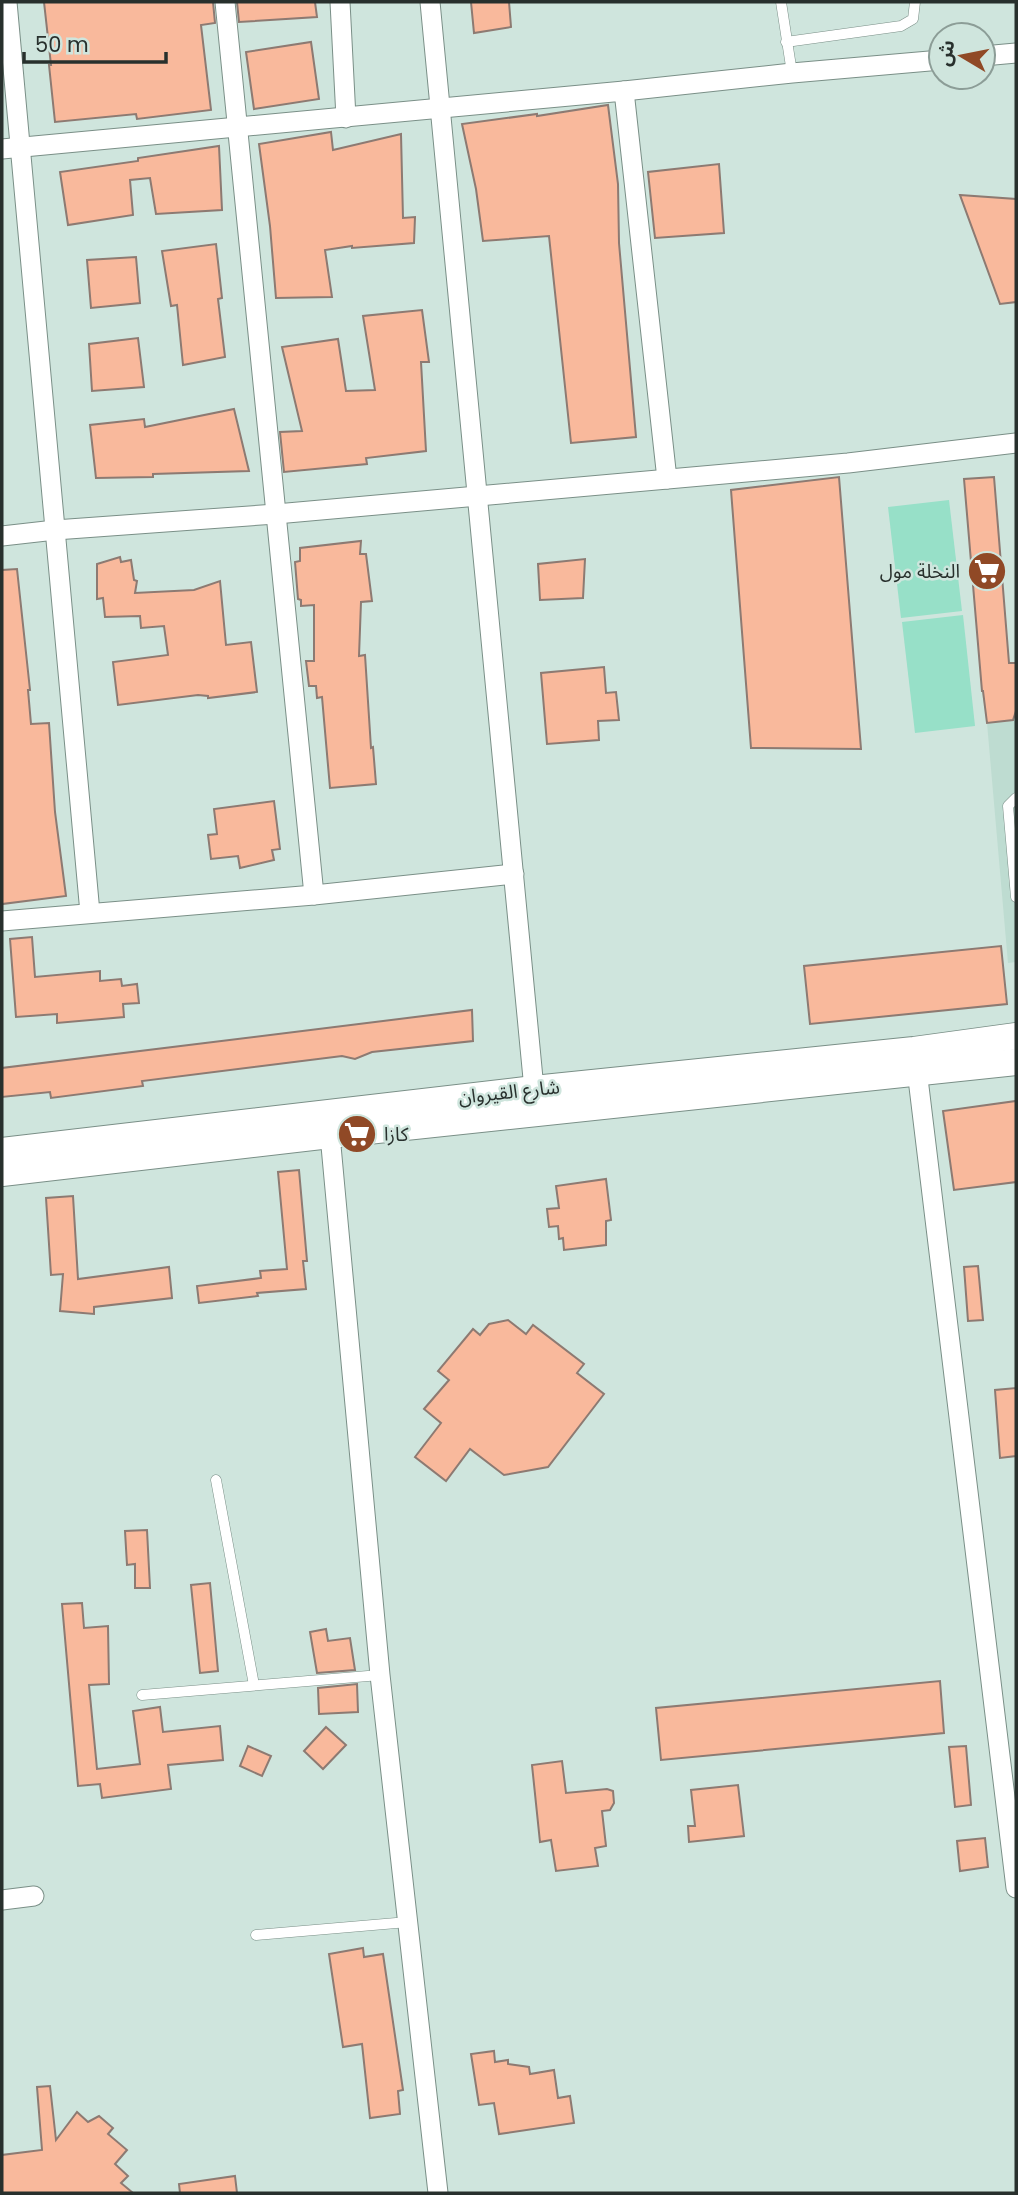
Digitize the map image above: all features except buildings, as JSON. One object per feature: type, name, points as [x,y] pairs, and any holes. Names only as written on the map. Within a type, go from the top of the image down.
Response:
[{"type":"main road","name":"شارع القيروان","points":[[2,1173],[330,1135],[916,1061],[1016,1036]]},
{"type":"main road","name":"شارع القيروان","points":[[2,1151],[534,1089],[916,1061],[1016,1062]]},
{"type":"street","points":[[7,2],[90,913]]},
{"type":"street","points":[[225,2],[314,895]]},
{"type":"street","points":[[340,2],[346,118]]},
{"type":"street","points":[[430,2],[534,1089]]},
{"type":"street","points":[[997,55],[1016,53]]},
{"type":"street","points":[[2,149],[927,61]]},
{"type":"street","points":[[624,91],[667,479]]},
{"type":"street","points":[[2,536],[848,463],[1016,443]]},
{"type":"street","points":[[2,922],[314,895],[514,874]]},
{"type":"street","points":[[916,1061],[1016,1888]]},
{"type":"street","points":[[330,1135],[380,1675],[438,2193]]},
{"type":"street","points":[[2,1900],[34,1896]]},
{"type":"lane","points":[[781,2],[792,73]]},
{"type":"lane","points":[[786,43],[901,26],[913,19],[915,2]]},
{"type":"lane","points":[[1016,443],[1016,454]]},
{"type":"lane","points":[[1016,798],[1009,806],[1016,897]]},
{"type":"lane","points":[[216,1480],[254,1685]]},
{"type":"lane","points":[[142,1695],[380,1675]]},
{"type":"lane","points":[[256,1935],[408,1922]]},
{"type":"shaded area","points":[[1016,689],[1016,962],[1008,963],[982,692]]},
{"type":"green space","points":[[949,500],[962,611],[901,618],[888,507]]},
{"type":"green space","points":[[963,615],[975,726],[915,733],[902,622]]},
{"type":"place","name":"النخلة مول","points":[[987,571]]},
{"type":"place","name":"كازا","points":[[357,1134]]}]
